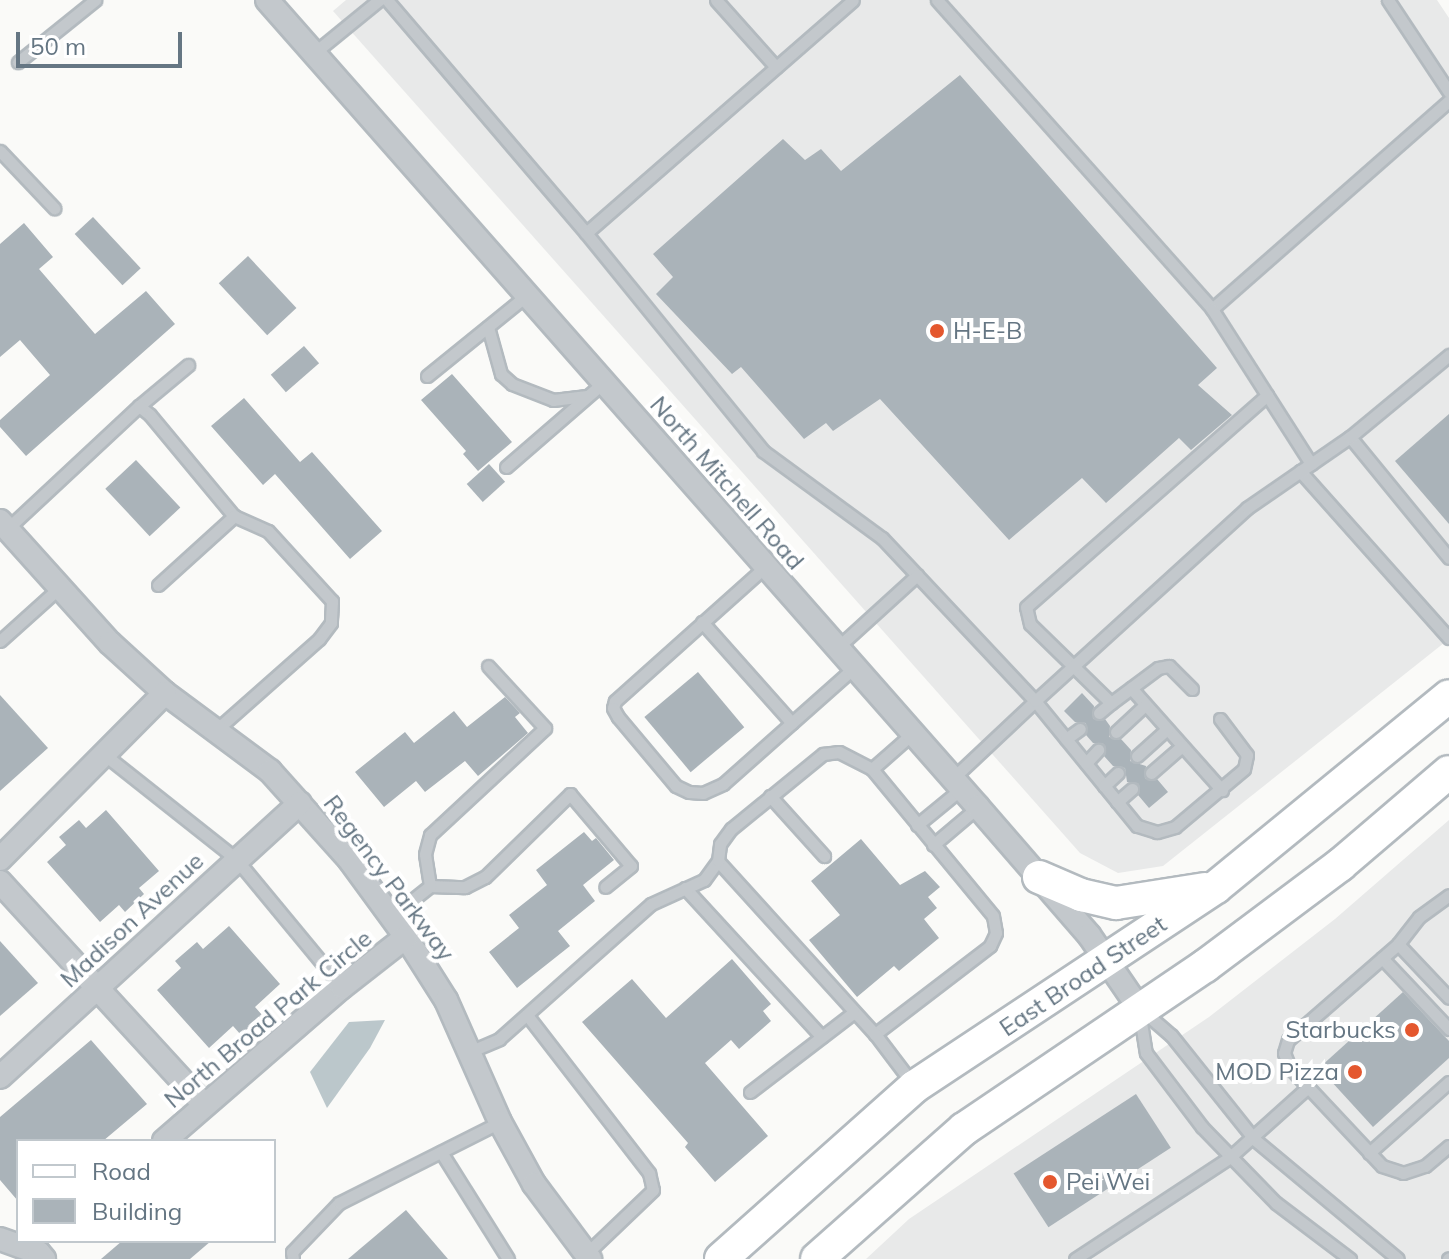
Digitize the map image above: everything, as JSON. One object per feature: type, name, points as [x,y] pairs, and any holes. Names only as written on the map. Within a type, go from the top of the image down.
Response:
[{"type":"main road","name":"East Broad Street","points":[[721,1259],[914,1087],[1108,962],[1216,887],[1449,696]]},
{"type":"main road","points":[[817,1259],[964,1129],[1205,966],[1340,865],[1449,772]]},
{"type":"main road","points":[[1039,877],[1081,895],[1116,903],[1216,887]]},
{"type":"street","name":"North Mitchell Road","points":[[267,0],[527,295],[596,389],[766,566],[1039,877],[1108,962],[1139,1008]]},
{"type":"street","name":"Regency Parkway","points":[[3,525],[110,643],[165,693],[270,771],[349,859],[406,937],[446,1000],[500,1122],[534,1184],[588,1256]]},
{"type":"street","points":[[0,859],[165,693]]},
{"type":"street","name":"Madison Avenue","points":[[0,1077],[300,803]]},
{"type":"street","points":[[0,882],[204,1105]]},
{"type":"street","name":"North Broad Park Circle","points":[[166,1139],[342,987],[406,937]]},
{"type":"street","points":[[0,1239],[45,1251]]},
{"type":"lane","points":[[18,62],[95,0]]},
{"type":"lane","points":[[314,53],[379,0]]},
{"type":"lane","points":[[387,0],[586,233],[763,451],[882,538],[1035,701],[1137,826],[1157,832],[1175,827],[1244,769],[1247,755],[1239,739],[1220,719]]},
{"type":"lane","points":[[716,0],[776,67]]},
{"type":"lane","points":[[586,233],[853,0]]},
{"type":"lane","points":[[937,0],[1212,309],[1311,464]]},
{"type":"lane","points":[[1388,0],[1449,92]]},
{"type":"lane","points":[[1212,309],[1449,101]]},
{"type":"lane","points":[[0,151],[54,208]]},
{"type":"lane","points":[[427,376],[527,295]]},
{"type":"lane","points":[[488,327],[501,374],[512,384],[553,400],[596,389]]},
{"type":"lane","points":[[917,825],[1035,701],[1074,669],[1247,508],[1350,437],[1449,355]]},
{"type":"lane","points":[[3,525],[188,365]]},
{"type":"lane","points":[[506,467],[596,389]]},
{"type":"lane","points":[[1111,703],[1030,624],[1026,607],[1267,395]]},
{"type":"lane","points":[[139,406],[234,516],[268,531],[332,601],[331,623],[319,639],[215,731]]},
{"type":"lane","points":[[1350,437],[1449,558]]},
{"type":"lane","points":[[1300,471],[1449,638]]},
{"type":"lane","points":[[158,585],[234,516]]},
{"type":"lane","points":[[766,566],[615,701],[613,708],[676,786],[689,792],[703,793],[723,784],[855,667]]},
{"type":"lane","points":[[838,647],[917,575]]},
{"type":"lane","points":[[0,641],[60,587]]},
{"type":"lane","points":[[702,622],[792,723]]},
{"type":"lane","points":[[430,886],[425,854],[430,835],[545,728],[488,666]]},
{"type":"lane","points":[[1099,713],[1158,668],[1169,666],[1192,689]]},
{"type":"lane","points":[[1131,688],[1222,790]]},
{"type":"lane","points":[[1116,732],[1145,705]]},
{"type":"lane","points":[[1066,739],[1080,729]]},
{"type":"lane","points":[[1137,756],[1167,729]]},
{"type":"lane","points":[[872,769],[913,733]]},
{"type":"lane","points":[[1151,773],[1182,746]]},
{"type":"lane","points":[[1086,763],[1098,750]]},
{"type":"lane","points":[[469,1052],[499,1039],[651,904],[704,880],[718,861],[720,844],[731,829],[823,754],[839,752],[872,769],[993,916],[996,933],[990,946],[875,1034]]},
{"type":"lane","points":[[105,755],[236,859],[342,987]]},
{"type":"lane","points":[[1104,786],[1118,773]]},
{"type":"lane","points":[[1117,802],[1132,789]]},
{"type":"lane","points":[[391,917],[430,886],[465,887],[485,877],[570,794],[631,866],[605,887]]},
{"type":"lane","points":[[770,796],[824,856]]},
{"type":"lane","points":[[933,845],[978,807]]},
{"type":"lane","points":[[718,861],[875,1034],[914,1087]]},
{"type":"lane","points":[[685,888],[822,1037]]},
{"type":"lane","points":[[1449,896],[1419,917],[1398,944],[1288,1040],[1284,1053],[1290,1068],[1382,1166],[1403,1173],[1425,1166],[1449,1146]]},
{"type":"lane","points":[[1398,944],[1449,998]]},
{"type":"lane","points":[[1382,958],[1449,1029]]},
{"type":"lane","points":[[1139,1008],[1171,1035],[1254,1139],[1398,1259]]},
{"type":"lane","points":[[1139,1008],[1146,1053],[1202,1127],[1276,1203],[1350,1259]]},
{"type":"lane","points":[[750,1092],[853,1013]]},
{"type":"lane","points":[[527,1015],[649,1173],[653,1190],[588,1256]]},
{"type":"lane","points":[[1369,1153],[1449,1082]]},
{"type":"lane","points":[[1075,1259],[1230,1157],[1254,1139],[1308,1087]]},
{"type":"lane","points":[[293,1259],[292,1252],[339,1203],[500,1122]]},
{"type":"lane","points":[[441,1152],[508,1259]]},
{"type":"shaded area","points":[[346,0],[1437,0],[1449,18],[1449,639],[1163,866],[1118,873],[1080,853],[333,11]]},
{"type":"shaded area","points":[[1449,820],[1449,1259],[866,1259],[909,1219],[1209,1017],[1335,919]]},
{"type":"shaded area","points":[[385,1020],[370,1048],[327,1108],[310,1072],[349,1022]]},
{"type":"building","name":"H-E-B","points":[[960,75],[1217,368],[1198,385],[1232,415],[1191,450],[1179,438],[1106,503],[1082,478],[1009,540],[880,399],[833,431],[826,423],[804,439],[741,367],[732,374],[656,294],[673,277],[653,254],[783,139],[805,160],[821,149],[841,171]]},
{"type":"building","points":[[93,217],[141,268],[122,285],[75,234]]},
{"type":"building","points":[[24,223],[53,257],[39,269],[95,334],[146,291],[175,324],[26,456],[0,427],[0,420],[50,375],[20,340],[0,357],[0,244]]},
{"type":"building","points":[[248,256],[296,308],[267,335],[219,283]]},
{"type":"building","points":[[304,346],[319,363],[286,392],[271,375]]},
{"type":"building","points":[[452,374],[512,442],[478,471],[463,454],[466,451],[421,400]]},
{"type":"building","points":[[244,398],[300,462],[312,452],[382,531],[350,559],[275,474],[263,485],[211,426]]},
{"type":"building","points":[[1449,414],[1449,524],[1395,461]]},
{"type":"building","points":[[136,460],[180,508],[150,536],[105,489]]},
{"type":"building","points":[[489,464],[505,482],[483,502],[467,484]]},
{"type":"building","points":[[698,672],[744,727],[691,772],[644,717]]},
{"type":"building","points":[[1082,693],[1094,706],[1093,719],[1105,719],[1110,726],[1109,737],[1121,739],[1131,750],[1130,761],[1146,766],[1145,779],[1157,779],[1168,792],[1149,808],[1138,795],[1139,784],[1127,782],[1125,768],[1113,766],[1104,756],[1104,744],[1093,743],[1086,735],[1086,723],[1075,722],[1064,711]]},
{"type":"building","points":[[0,695],[48,748],[0,791]]},
{"type":"building","points":[[505,697],[520,713],[515,717],[528,733],[478,776],[465,761],[425,792],[416,781],[384,807],[355,772],[405,732],[414,743],[454,711],[467,727]]},
{"type":"building","points":[[106,810],[159,871],[139,888],[144,894],[125,912],[119,905],[100,922],[47,862],[66,845],[59,837],[79,820],[86,828]]},
{"type":"building","points":[[584,832],[592,841],[596,838],[614,860],[583,885],[595,901],[558,931],[570,946],[517,988],[489,952],[519,928],[509,915],[547,885],[536,870]]},
{"type":"building","points":[[861,839],[900,885],[925,871],[940,887],[928,897],[937,908],[924,919],[939,938],[899,971],[894,966],[857,997],[809,940],[840,915],[811,881]]},
{"type":"building","points":[[229,926],[280,984],[255,1007],[263,1016],[241,1035],[233,1026],[209,1048],[157,990],[181,968],[175,961],[197,942],[203,949]]},
{"type":"building","points":[[0,941],[38,983],[0,1016]]},
{"type":"building","points":[[732,959],[771,1004],[763,1011],[771,1021],[739,1049],[731,1040],[705,1063],[768,1136],[715,1182],[685,1147],[688,1143],[582,1022],[632,979],[666,1018]]},
{"type":"building","points":[[1403,992],[1449,1041],[1449,1058],[1373,1127],[1319,1068]]},
{"type":"building","points":[[91,1040],[147,1104],[105,1139],[16,1139],[16,1199],[0,1180],[0,1117]]},
{"type":"building","points":[[1136,1094],[1171,1148],[1048,1227],[1014,1174]]},
{"type":"building","points":[[406,1210],[448,1259],[348,1259]]},
{"type":"building","points":[[120,1243],[209,1243],[190,1259],[101,1259]]},
{"type":"place","name":"H-E-B","points":[[937,331]]},
{"type":"place","name":"Starbucks","points":[[1412,1030]]},
{"type":"place","name":"MOD Pizza","points":[[1355,1072]]},
{"type":"place","name":"Pei Wei","points":[[1050,1182]]}]
